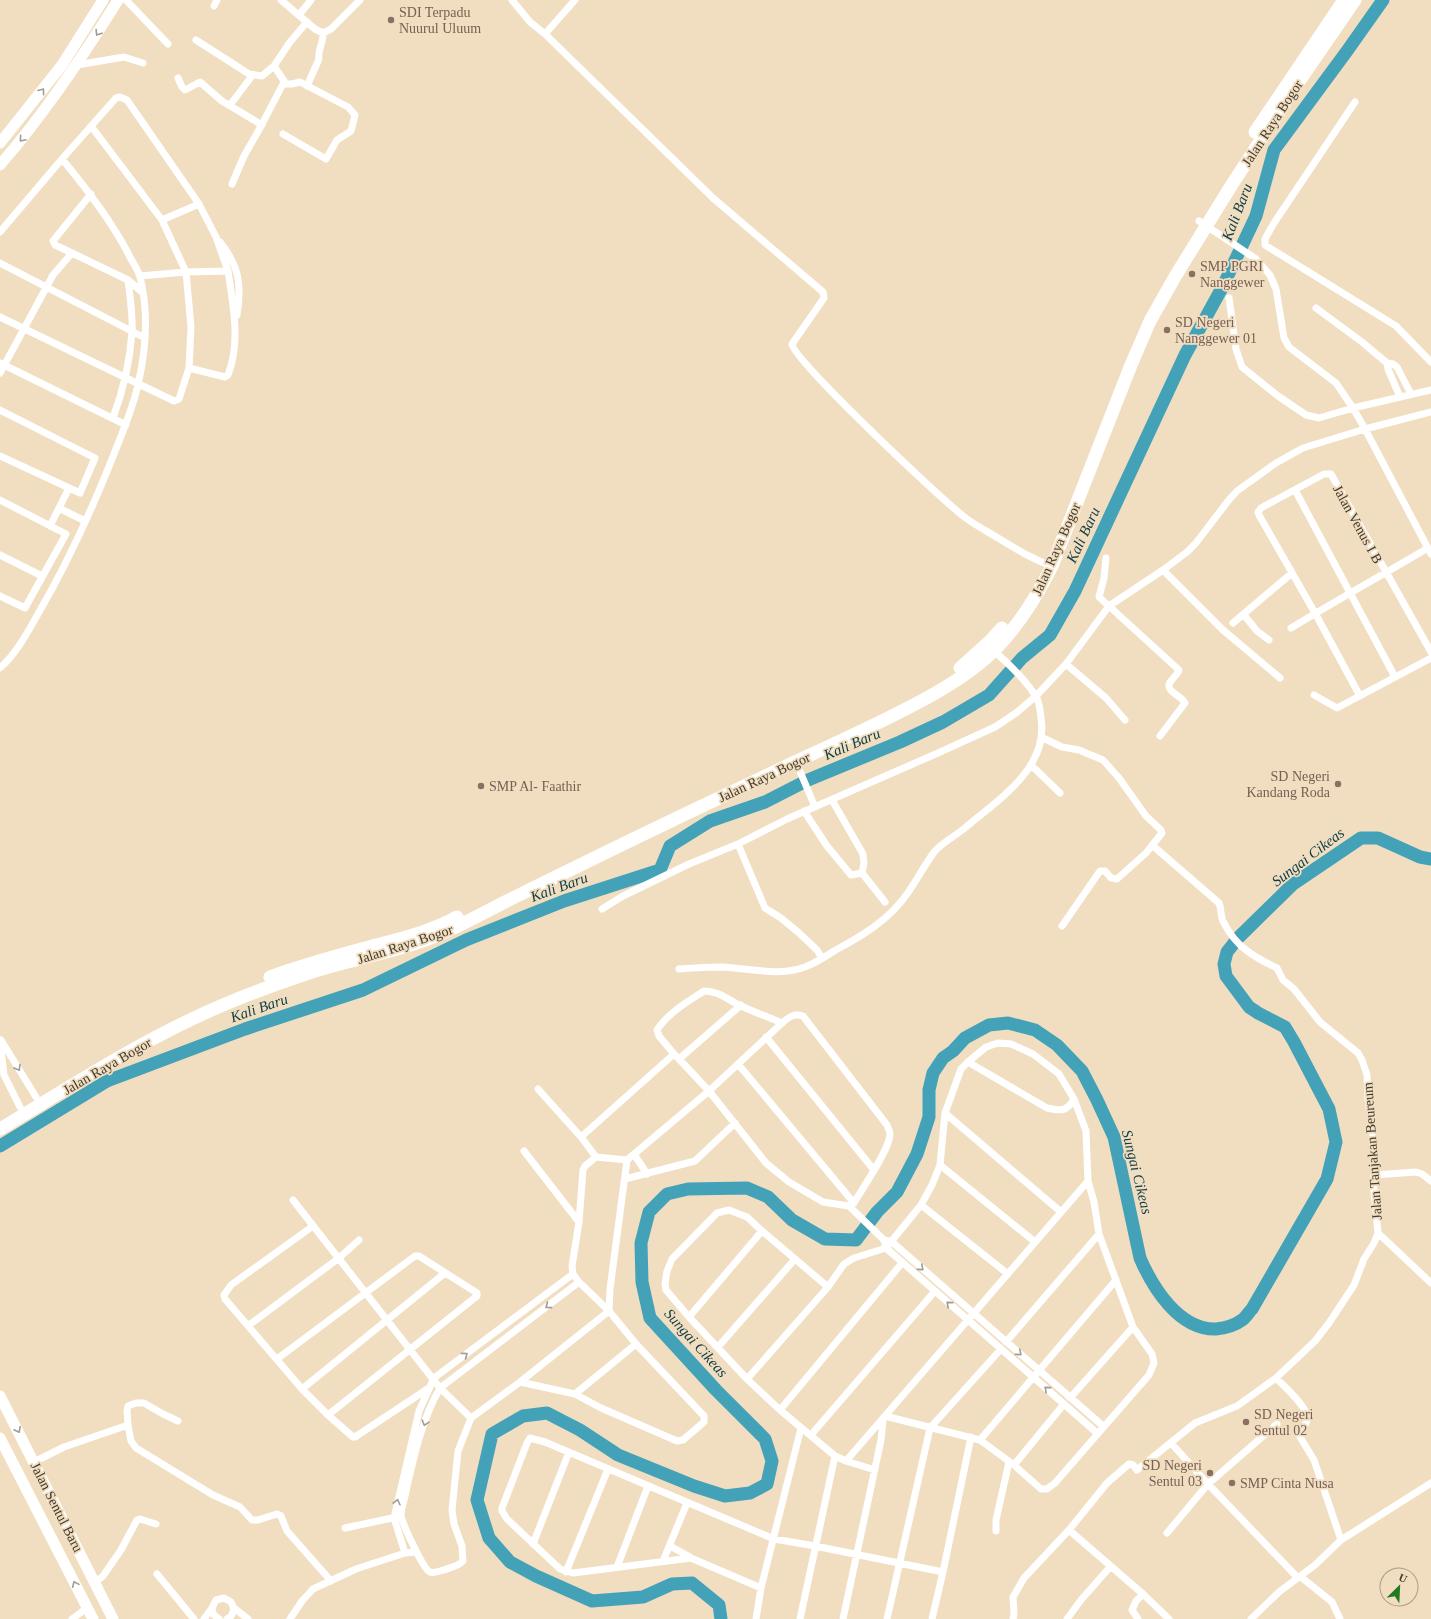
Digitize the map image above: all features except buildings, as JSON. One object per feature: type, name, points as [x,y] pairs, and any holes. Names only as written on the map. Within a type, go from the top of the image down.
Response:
[{"type":"highway","name":"Jalan Raya Bogor","points":[[1207,226],[1278,96],[1344,0]]},
{"type":"highway","name":"Jalan Raya Bogor","points":[[0,1119],[36,1097],[70,1082],[188,1021],[226,1004],[304,974],[400,948],[432,938],[460,926],[506,901],[907,708],[960,679],[994,651],[1022,618],[1036,596],[1123,362],[1143,317],[1169,271],[1207,226],[1291,93],[1355,0]]},
{"type":"highway","name":"Jalan Raya Bogor","points":[[0,1129],[70,1082],[184,1012],[301,965],[396,940],[453,919],[506,891],[902,701],[954,672],[991,640],[1018,608],[1048,565]]},
{"type":"main road","points":[[0,143],[62,65],[102,0]]},
{"type":"main road","points":[[0,165],[24,138],[77,65],[118,0]]},
{"type":"main road","name":"Jalan Sentul Baru","points":[[0,1396],[113,1619]]},
{"type":"main road","name":"Jalan Sentul Baru","points":[[0,1438],[30,1498],[68,1567],[93,1619]]},
{"type":"main road","points":[[17,1472],[24,1471],[34,1462]]},
{"type":"main road","points":[[30,1498],[47,1489]]},
{"type":"street","points":[[126,0],[168,44]]},
{"type":"street","points":[[281,0],[315,29],[323,33]]},
{"type":"street","points":[[299,15],[311,0]]},
{"type":"street","points":[[323,33],[331,29],[360,0]]},
{"type":"street","points":[[512,0],[530,22],[545,34],[713,198],[823,292],[824,298],[791,347],[804,362],[868,428],[949,505],[967,519],[1032,558],[1048,565]]},
{"type":"street","points":[[545,34],[574,0]]},
{"type":"street","points":[[196,40],[252,76],[262,76],[274,66],[307,22]]},
{"type":"street","points":[[307,86],[319,60],[318,56],[324,40],[323,33]]},
{"type":"street","points":[[77,65],[124,57],[143,63]]},
{"type":"street","points":[[274,66],[286,84]]},
{"type":"street","points":[[230,105],[252,76]]},
{"type":"street","points":[[178,78],[185,90],[200,82],[222,101],[230,105],[238,112],[262,125]]},
{"type":"street","points":[[232,184],[244,156],[283,85],[300,82],[352,110],[355,115],[351,132],[337,140],[326,159],[284,134]]},
{"type":"street","points":[[0,232],[116,98],[123,97],[127,100],[199,204],[216,238],[228,271],[235,322]]},
{"type":"street","points":[[1355,102],[1274,223],[1265,239],[1266,245],[1396,326],[1431,362]]},
{"type":"street","points":[[0,317],[174,401],[179,399],[189,368],[191,327],[186,272],[162,220],[91,126]]},
{"type":"street","points":[[0,668],[14,654],[56,583],[85,521],[126,425],[138,384],[145,338],[145,310],[140,276],[117,233],[91,194],[62,159]]},
{"type":"street","points":[[91,194],[53,241],[55,245],[128,280],[142,292]]},
{"type":"street","points":[[162,220],[199,204]]},
{"type":"street","points":[[1207,226],[1256,259],[1274,282],[1284,338],[1289,347],[1336,383],[1365,429],[1429,551],[1386,573],[1291,628]]},
{"type":"street","points":[[189,368],[227,377],[233,358],[235,322],[239,295],[239,278],[229,254],[216,238]]},
{"type":"street","points":[[0,373],[2,364],[58,268],[72,253]]},
{"type":"street","points":[[0,263],[145,338]]},
{"type":"street","points":[[140,276],[186,272],[228,271]]},
{"type":"street","points":[[113,418],[120,399],[125,377],[132,331],[128,280]]},
{"type":"street","points":[[1229,298],[1236,349],[1242,367],[1278,396],[1306,415],[1319,418],[1353,408],[1431,390]]},
{"type":"street","points":[[1316,308],[1362,342],[1387,363],[1393,364],[1400,370],[1411,394]]},
{"type":"street","points":[[1387,363],[1388,369],[1400,397]]},
{"type":"street","points":[[2,364],[126,425]]},
{"type":"street","points":[[0,410],[95,458],[80,493],[0,456]]},
{"type":"street","points":[[602,909],[623,896],[689,864],[738,844],[804,812],[995,727],[1016,713],[1036,696],[1066,664],[1109,606],[1187,552],[1196,543],[1237,491],[1276,463],[1303,448],[1365,429],[1431,412]]},
{"type":"street","name":"Jalan Venus I B","points":[[1295,490],[1324,474],[1331,474],[1431,652]]},
{"type":"street","points":[[50,526],[69,488]]},
{"type":"street","points":[[1360,696],[1258,512],[1261,508],[1295,490],[1396,677]]},
{"type":"street","points":[[0,500],[66,534],[25,608],[0,596]]},
{"type":"street","points":[[59,508],[85,521]]},
{"type":"street","points":[[0,555],[42,576]]},
{"type":"street","points":[[1106,558],[1104,578],[1098,596],[1179,670],[1169,685],[1170,690],[1184,700],[1185,703],[1160,736]]},
{"type":"street","points":[[1163,570],[1231,637],[1280,678]]},
{"type":"street","points":[[1233,623],[1292,573]]},
{"type":"street","points":[[1244,615],[1257,631],[1268,640]]},
{"type":"street","points":[[679,969],[721,967],[786,971],[807,966],[822,958],[878,924],[907,895],[935,851],[958,834],[1020,781],[1031,765],[1043,738],[1041,718],[1036,696],[1015,671],[994,651]]},
{"type":"street","points":[[1314,695],[1337,708],[1431,658]]},
{"type":"street","points":[[1066,664],[1106,698],[1125,720]]},
{"type":"street","points":[[1043,738],[1062,748],[1083,751],[1103,760],[1119,778],[1146,816],[1161,830],[1162,833],[1152,845],[1117,879],[1111,878],[1105,871],[1100,871],[1062,926]]},
{"type":"street","points":[[796,762],[815,807]]},
{"type":"street","points":[[1031,765],[1060,793]]},
{"type":"street","points":[[832,800],[863,854],[864,863],[862,873],[885,902]]},
{"type":"street","points":[[804,812],[827,846],[851,875],[862,873]]},
{"type":"street","points":[[738,844],[765,908],[781,918],[799,933],[817,950],[822,958]]},
{"type":"street","name":"Jalan Tanjakan Beureum","points":[[1069,1530],[1106,1483],[1129,1464],[1133,1465],[1136,1470],[1195,1423],[1237,1406],[1276,1378],[1315,1341],[1329,1323],[1354,1285],[1364,1259],[1378,1234],[1373,1193],[1375,1152],[1368,1099],[1367,1075],[1358,1053],[1320,1022],[1294,989],[1283,980],[1277,968],[1254,957],[1244,950],[1222,922],[1222,909],[1219,903],[1152,845]]},
{"type":"street","points":[[782,1023],[741,1006],[723,995],[712,991],[704,991],[684,1004],[660,1024],[657,1030],[659,1036],[735,1123],[766,1163],[789,1182],[823,1202],[851,1205]]},
{"type":"street","points":[[581,1137],[741,1006]]},
{"type":"street","points":[[579,1282],[440,1388],[426,1418],[412,1464],[401,1516],[416,1552],[426,1569],[434,1573],[461,1564],[463,1561],[462,1546],[454,1524],[452,1510],[458,1451],[471,1418],[520,1382],[609,1311],[610,1289],[627,1160],[708,1091],[792,1015],[798,1014],[803,1016],[887,1125],[890,1133],[888,1142],[874,1170],[851,1205]]},
{"type":"street","points":[[766,1037],[874,1170]]},
{"type":"street","points":[[0,1040],[36,1097]]},
{"type":"street","points":[[0,1040],[4,1075],[20,1107]]},
{"type":"street","points":[[884,1418],[980,1440],[1041,1489],[1047,1490],[1055,1483],[1103,1426],[1149,1375],[1154,1363],[1152,1354],[1133,1327],[1099,1234],[1094,1202],[1088,1181],[1086,1131],[1074,1100],[1058,1074],[1033,1054],[1024,1049],[1011,1044],[998,1043],[986,1047],[961,1069],[945,1112],[940,1165],[932,1185],[921,1205],[888,1241],[886,1248]]},
{"type":"street","points":[[968,1062],[1047,1108],[1056,1110],[1066,1109],[1074,1100]]},
{"type":"street","points":[[738,1064],[851,1205],[855,1213],[875,1232],[888,1241],[974,1314],[1103,1426]]},
{"type":"street","points":[[538,1089],[581,1137],[596,1157]]},
{"type":"street","points":[[945,1112],[1061,1212]]},
{"type":"street","points":[[625,1179],[695,1161],[735,1123]]},
{"type":"street","points":[[524,1151],[579,1222]]},
{"type":"street","points":[[634,1154],[647,1174]]},
{"type":"street","points":[[520,1382],[575,1394],[608,1411],[677,1441],[683,1440],[704,1422],[704,1416],[636,1344],[609,1311],[579,1282],[573,1274],[572,1266],[579,1222],[583,1170],[585,1166],[596,1157],[627,1160]]},
{"type":"street","points":[[940,1165],[1035,1242]]},
{"type":"street","points":[[1374,1175],[1416,1172],[1422,1174],[1431,1181]]},
{"type":"street","points":[[846,1461],[1088,1181]]},
{"type":"street","points":[[293,1200],[410,1350],[434,1378],[440,1388],[471,1418]]},
{"type":"street","points":[[921,1205],[1008,1274]]},
{"type":"street","points":[[828,1287],[762,1231],[748,1217],[729,1210],[717,1213],[672,1259],[667,1271],[665,1284],[666,1290],[689,1317],[747,1379],[780,1410],[835,1456],[875,1470]]},
{"type":"street","points":[[313,1226],[231,1286],[224,1295],[225,1299],[249,1325],[302,1389],[328,1416],[355,1437],[429,1388]]},
{"type":"street","points":[[689,1317],[762,1231]]},
{"type":"street","points":[[1006,1342],[1099,1234]]},
{"type":"street","points":[[1378,1234],[1431,1283]]},
{"type":"street","points":[[249,1325],[339,1258],[359,1240]]},
{"type":"street","points":[[886,1248],[1097,1433]]},
{"type":"street","points":[[747,1379],[828,1287],[844,1264],[849,1260],[886,1248]]},
{"type":"street","points":[[277,1359],[415,1256],[419,1256],[478,1293],[478,1296],[328,1416]]},
{"type":"street","points":[[718,1348],[795,1259]]},
{"type":"street","points":[[780,1410],[902,1263]]},
{"type":"street","points":[[302,1389],[445,1273]]},
{"type":"street","points":[[405,1553],[394,1518],[419,1411],[434,1378],[573,1274]]},
{"type":"street","points":[[980,1440],[1116,1280]]},
{"type":"street","points":[[811,1435],[935,1291]]},
{"type":"street","points":[[1070,1398],[1133,1327]]},
{"type":"street","points":[[575,1394],[636,1344]]},
{"type":"street","points":[[887,1619],[930,1428],[1001,1349]]},
{"type":"street","points":[[1276,1378],[1299,1402],[1307,1415],[1307,1419],[1300,1437],[1314,1460],[1341,1540]]},
{"type":"street","points":[[178,1420],[163,1414],[144,1403],[136,1403],[128,1406],[127,1409],[131,1442],[136,1448],[214,1495],[240,1507],[252,1520],[258,1520],[277,1514],[281,1516],[287,1531],[331,1581]]},
{"type":"street","points":[[406,1403],[419,1411]]},
{"type":"street","points":[[996,1531],[996,1520],[1011,1464],[1064,1404]]},
{"type":"street","points":[[843,1619],[875,1470],[884,1418]]},
{"type":"street","points":[[1166,1533],[1208,1484],[1277,1424]]},
{"type":"street","points":[[34,1462],[64,1447],[128,1425]]},
{"type":"street","points":[[756,1619],[761,1588],[801,1428]]},
{"type":"street","points":[[932,1619],[971,1437]]},
{"type":"street","points":[[691,1558],[573,1573],[560,1569],[507,1518],[502,1511],[526,1443],[530,1438],[534,1438],[774,1539],[943,1572]]},
{"type":"street","points":[[1171,1442],[1208,1484],[1299,1578],[1332,1602],[1340,1619]]},
{"type":"street","points":[[533,1544],[569,1452]]},
{"type":"street","points":[[800,1619],[835,1456]]},
{"type":"street","points":[[566,1572],[608,1469]]},
{"type":"street","points":[[1251,1619],[1279,1592],[1299,1578],[1341,1540],[1431,1483]]},
{"type":"street","points":[[617,1568],[648,1486]]},
{"type":"street","points":[[664,1561],[687,1503]]},
{"type":"street","points":[[345,1528],[401,1516]]},
{"type":"street","points":[[94,1584],[103,1576],[122,1550],[137,1520],[140,1519],[156,1524]]},
{"type":"street","points":[[1013,1619],[1013,1598],[1024,1578],[1069,1530],[1170,1619]]},
{"type":"street","points":[[670,1546],[691,1558],[761,1588]]},
{"type":"street","points":[[290,1619],[302,1601],[313,1589],[356,1569],[405,1553],[416,1552]]},
{"type":"street","points":[[1067,1619],[1081,1600],[1110,1567]]},
{"type":"street","points":[[157,1574],[194,1619]]},
{"type":"street","points":[[1138,1619],[1132,1610],[1136,1601],[1143,1594]]},
{"type":"street","points":[[204,1619],[216,1600],[224,1598],[231,1602],[234,1608],[248,1619]]},
{"type":"street","points":[[72,1619],[87,1608]]},
{"type":"street","points":[[212,1608],[213,1614],[219,1619]]},
{"type":"street","points":[[227,1619],[232,1615],[234,1608]]},
{"type":"waterway","name":"Kali Baru","points":[[0,1146],[107,1081],[245,1029],[363,990],[466,940],[564,901],[660,870],[670,846],[710,821],[765,802],[808,780],[900,742],[943,722],[989,695],[1022,658],[1050,635],[1075,591],[1185,355],[1222,288],[1256,216],[1274,150],[1383,0]]},
{"type":"waterway","name":"Sungai Cikeas","points":[[721,1619],[719,1605],[692,1583],[672,1584],[643,1597],[592,1601],[536,1576],[510,1562],[489,1538],[477,1500],[492,1434],[523,1416],[547,1413],[580,1430],[618,1455],[694,1486],[725,1496],[750,1493],[767,1484],[772,1461],[765,1439],[716,1390],[650,1318],[642,1282],[641,1243],[649,1212],[667,1194],[688,1189],[747,1188],[768,1197],[792,1220],[825,1239],[856,1240],[877,1212],[897,1192],[917,1154],[929,1117],[929,1090],[933,1073],[943,1058],[953,1051],[965,1038],[989,1025],[1008,1023],[1035,1030],[1057,1045],[1082,1071],[1114,1137],[1140,1258],[1145,1270],[1160,1294],[1179,1315],[1190,1323],[1216,1329],[1233,1325],[1243,1319],[1252,1309],[1327,1179],[1336,1142],[1329,1109],[1294,1042],[1285,1027],[1249,1007],[1226,976],[1224,964],[1227,952],[1238,938],[1293,884],[1361,838],[1378,838],[1420,857],[1431,859]]},
{"type":"place","name":"SDI Terpadu Nuurul Uluum","points":[[391,20]]},
{"type":"place","name":"SMP PGRI Nanggewer","points":[[1192,274]]},
{"type":"place","name":"SD Negeri Nanggewer 01","points":[[1167,330]]},
{"type":"place","name":"SD Negeri Kandang Roda","points":[[1338,784]]},
{"type":"place","name":"SMP Al- Faathir","points":[[481,786]]},
{"type":"place","name":"SD Negeri Sentul 02","points":[[1246,1422]]},
{"type":"place","name":"SD Negeri Sentul 03","points":[[1210,1473]]},
{"type":"place","name":"SMP Cinta Nusa","points":[[1232,1483]]}]
